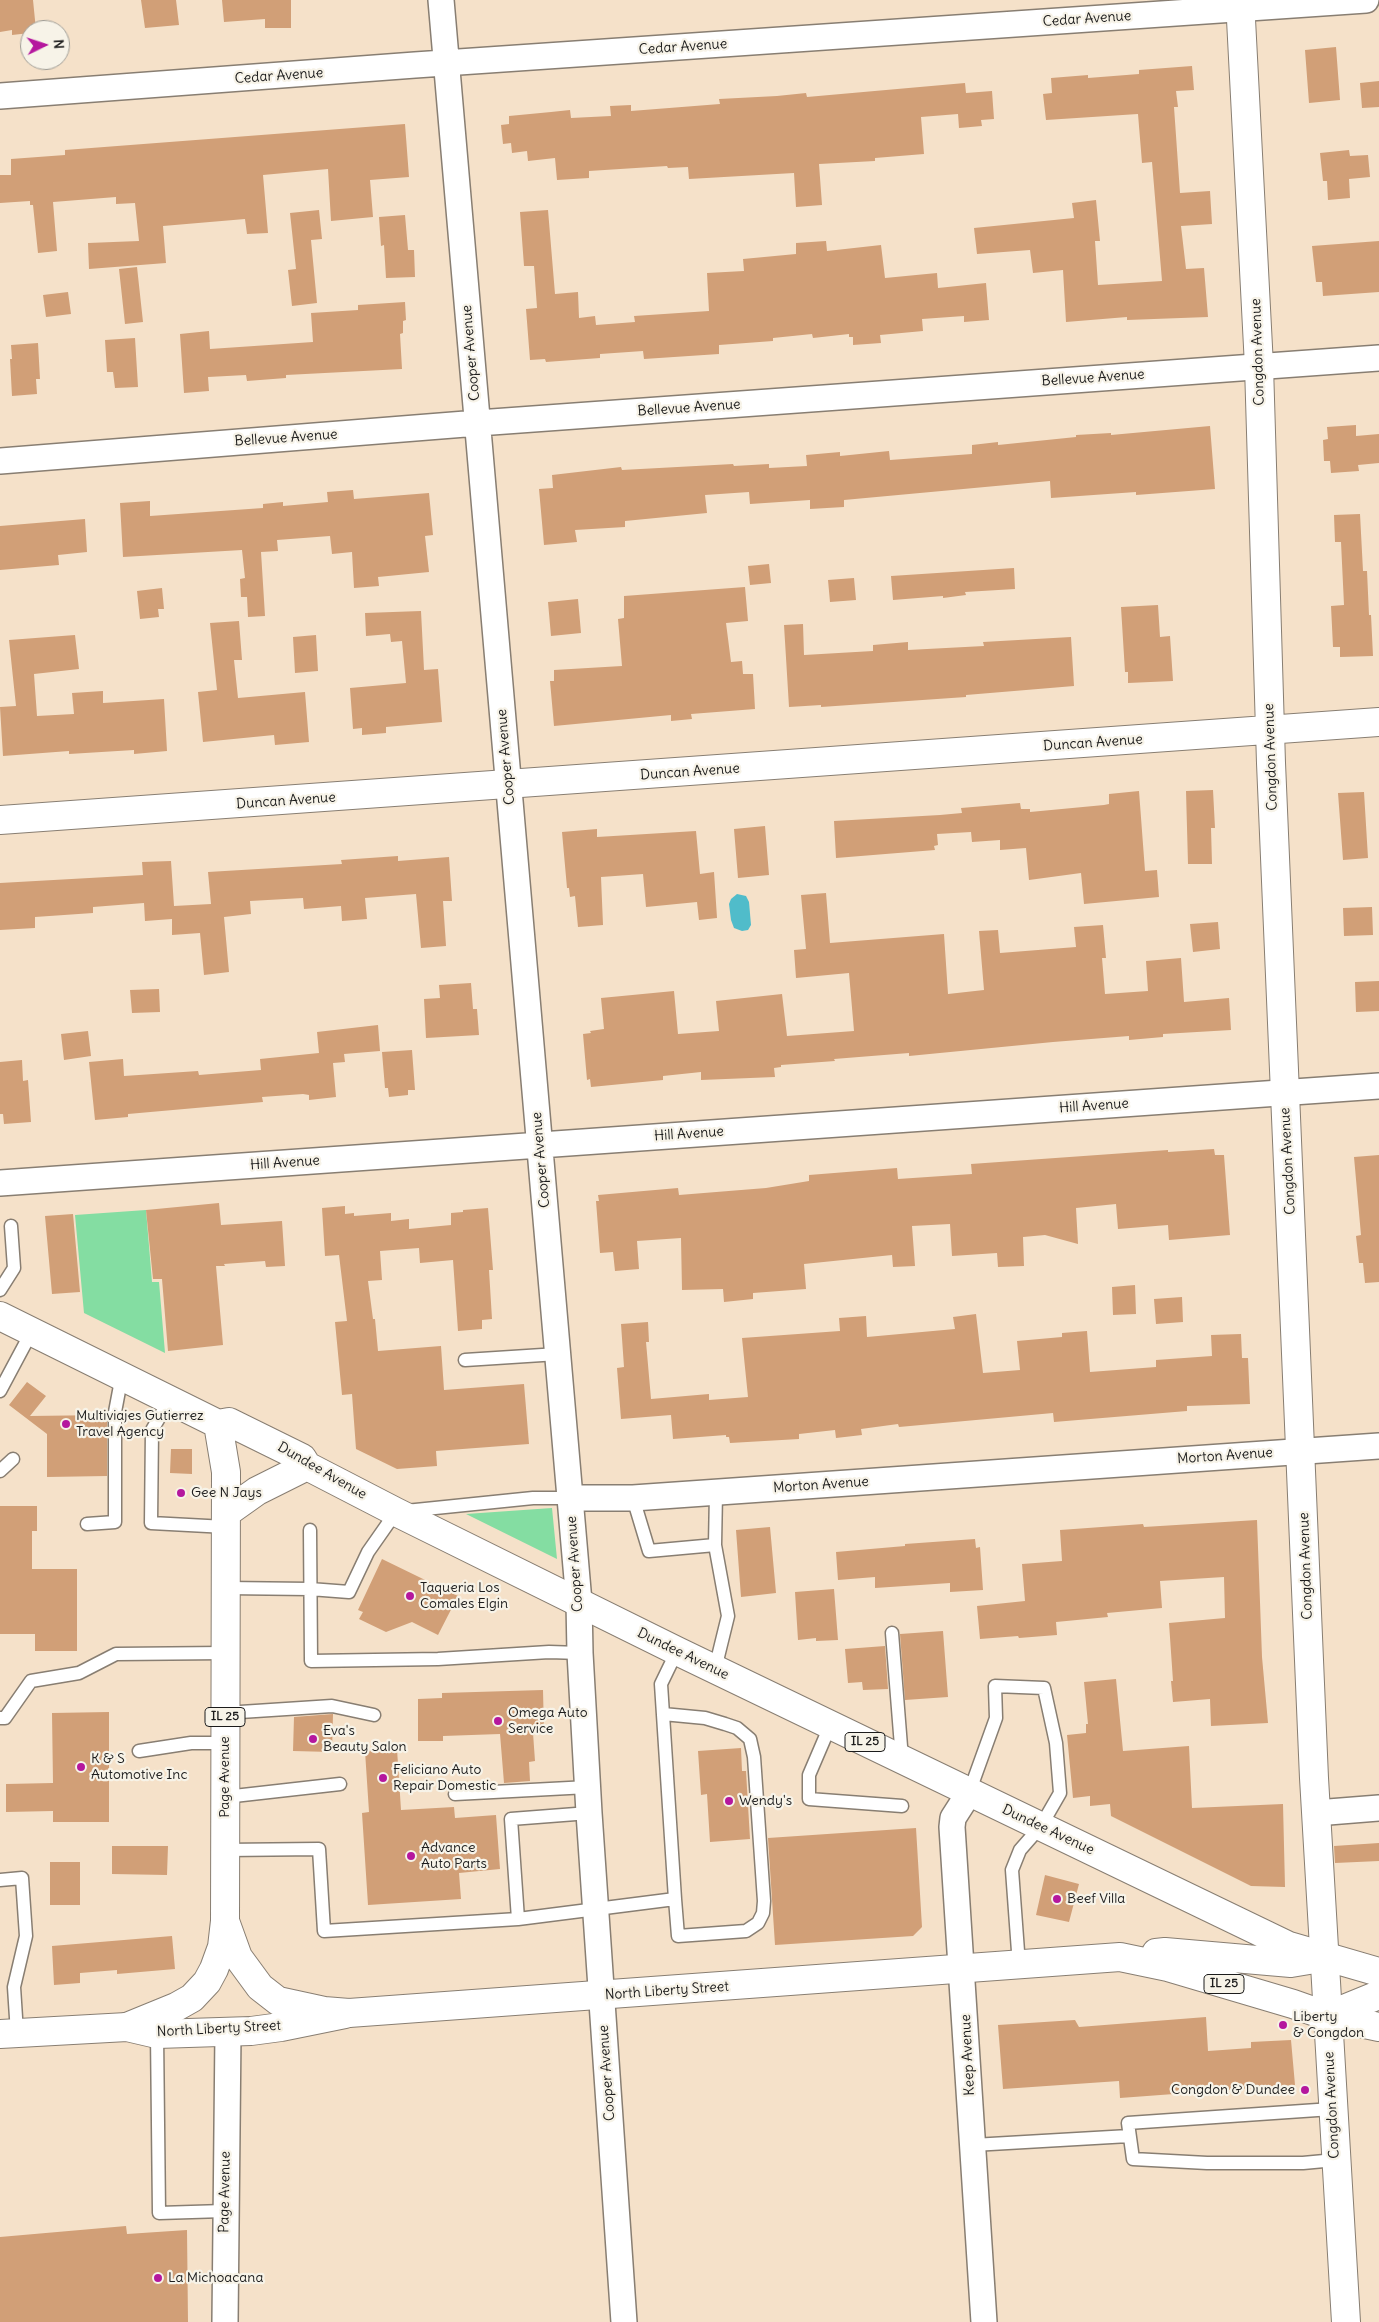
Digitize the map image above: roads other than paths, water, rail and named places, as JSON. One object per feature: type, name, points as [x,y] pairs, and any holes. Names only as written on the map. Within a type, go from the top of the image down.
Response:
[{"type":"main road","name":"Congdon Avenue","points":[[1240,4],[1259,366],[1270,730],[1316,1813],[1346,2322]]},
{"type":"main road","name":"Duncan Avenue","points":[[0,820],[1379,722]]},
{"type":"main road","name":"Dundee Avenue","points":[[0,1316],[218,1424],[229,1422],[302,1458],[307,1466],[396,1512],[715,1670],[1290,1946],[1379,1972]]},
{"type":"main road","name":"Page Avenue","points":[[218,1424],[226,1472],[225,1921]]},
{"type":"main road","points":[[226,1520],[257,1491],[307,1466]]},
{"type":"main road","points":[[225,1921],[232,1945],[244,1968],[260,1987],[272,1997],[285,2003],[312,2009],[349,2013]]},
{"type":"main road","points":[[126,2027],[176,2007],[198,1992],[207,1982],[219,1958],[225,1921]]},
{"type":"main road","points":[[1120,1957],[1165,1952],[1291,1963],[1323,1957]]},
{"type":"main road","name":"North Liberty Street","points":[[8,2034],[126,2027],[157,2034],[228,2032],[281,2027],[349,2013],[1019,1966],[1120,1957],[1168,1967],[1327,2016]]},
{"type":"main road","points":[[1327,2016],[1379,1996]]},
{"type":"main road","name":"IL 25","points":[[1327,2016],[1379,2027]]},
{"type":"street","name":"Cooper Avenue","points":[[441,0],[579,1602],[589,1813],[624,2322]]},
{"type":"street","name":"Cedar Avenue","points":[[0,96],[1240,4],[1366,0]]},
{"type":"street","name":"Bellevue Avenue","points":[[0,461],[478,423],[1379,358]]},
{"type":"street","name":"Hill Avenue","points":[[0,1182],[1379,1086]]},
{"type":"street","name":"Morton Avenue","points":[[570,1498],[633,1498],[716,1493],[1379,1446]]},
{"type":"street","name":"Keep Avenue","points":[[969,1793],[953,1818],[952,1827],[963,1970],[984,2322]]},
{"type":"street","points":[[1316,1813],[1379,1808]]},
{"type":"street","name":"Page Avenue","points":[[225,2322],[224,2211],[228,2032]]},
{"type":"lane","points":[[0,1290],[14,1268],[11,1226]]},
{"type":"lane","points":[[0,1391],[32,1331]]},
{"type":"lane","points":[[465,1360],[558,1354]]},
{"type":"lane","points":[[86,1524],[115,1522],[115,1412],[122,1375]]},
{"type":"lane","points":[[170,1399],[152,1430],[151,1523],[226,1520]]},
{"type":"lane","points":[[0,1471],[12,1459]]},
{"type":"lane","points":[[715,1670],[728,1616],[715,1545],[716,1493]]},
{"type":"lane","name":"Morton Avenue","points":[[396,1512],[533,1498],[570,1498]]},
{"type":"lane","points":[[633,1498],[649,1551],[715,1545]]},
{"type":"lane","points":[[226,1588],[310,1588],[348,1592],[368,1552],[396,1512]]},
{"type":"lane","points":[[310,1530],[311,1661],[438,1659],[549,1652],[580,1653]]},
{"type":"lane","points":[[892,1633],[902,1759]]},
{"type":"lane","points":[[663,1714],[705,1718],[737,1728],[750,1739],[754,1757],[764,1901],[763,1913],[758,1923],[746,1931],[678,1936],[676,1899],[663,1714],[661,1684],[677,1651]]},
{"type":"lane","points":[[0,1718],[6,1718],[31,1681],[79,1673],[116,1654],[225,1652]]},
{"type":"lane","points":[[969,1793],[996,1718],[995,1686],[1044,1688],[1056,1743],[1060,1793],[1041,1826],[1020,1850],[1012,1870],[1019,1966]]},
{"type":"lane","points":[[225,1713],[332,1706],[374,1715]]},
{"type":"lane","points":[[830,1726],[809,1775],[809,1799],[902,1806]]},
{"type":"lane","points":[[139,1751],[190,1743],[225,1743]]},
{"type":"lane","points":[[225,1797],[340,1784]]},
{"type":"lane","points":[[455,1794],[588,1787]]},
{"type":"lane","points":[[518,1919],[510,1819],[589,1813]]},
{"type":"lane","points":[[225,1850],[319,1849],[324,1931],[518,1919],[676,1899]]},
{"type":"lane","points":[[0,1880],[22,1878],[26,1936],[14,1987],[8,2034]]},
{"type":"lane","points":[[157,2034],[160,2213],[224,2211]]},
{"type":"lane","points":[[1332,2109],[1128,2123],[1133,2159],[1207,2163],[1303,2163],[1335,2160]]},
{"type":"lane","points":[[973,2145],[1129,2136]]},
{"type":"water","points":[[737,894],[746,896],[749,902],[751,925],[748,930],[742,931],[734,928],[731,920],[729,904],[731,899]]},
{"type":"place","name":"Multiviajes Gutierrez Travel Agency","points":[[66,1424]]},
{"type":"place","name":"Gee N Jays","points":[[181,1493]]},
{"type":"place","name":"Taqueria Los Comales Elgin","points":[[410,1596]]},
{"type":"place","name":"Omega Auto Service","points":[[498,1721]]},
{"type":"place","name":"Eva's Beauty Salon","points":[[313,1739]]},
{"type":"place","name":"K & S Automotive Inc","points":[[81,1767]]},
{"type":"place","name":"Feliciano Auto Repair Domestic","points":[[383,1778]]},
{"type":"place","name":"Wendy's","points":[[729,1801]]},
{"type":"place","name":"Advance Auto Parts","points":[[411,1856]]},
{"type":"place","name":"Beef Villa","points":[[1057,1899]]},
{"type":"place","name":"Liberty & Congdon","points":[[1283,2025]]},
{"type":"place","name":"Congdon & Dundee","points":[[1305,2090]]},
{"type":"place","name":"La Michoacana","points":[[158,2278]]}]
